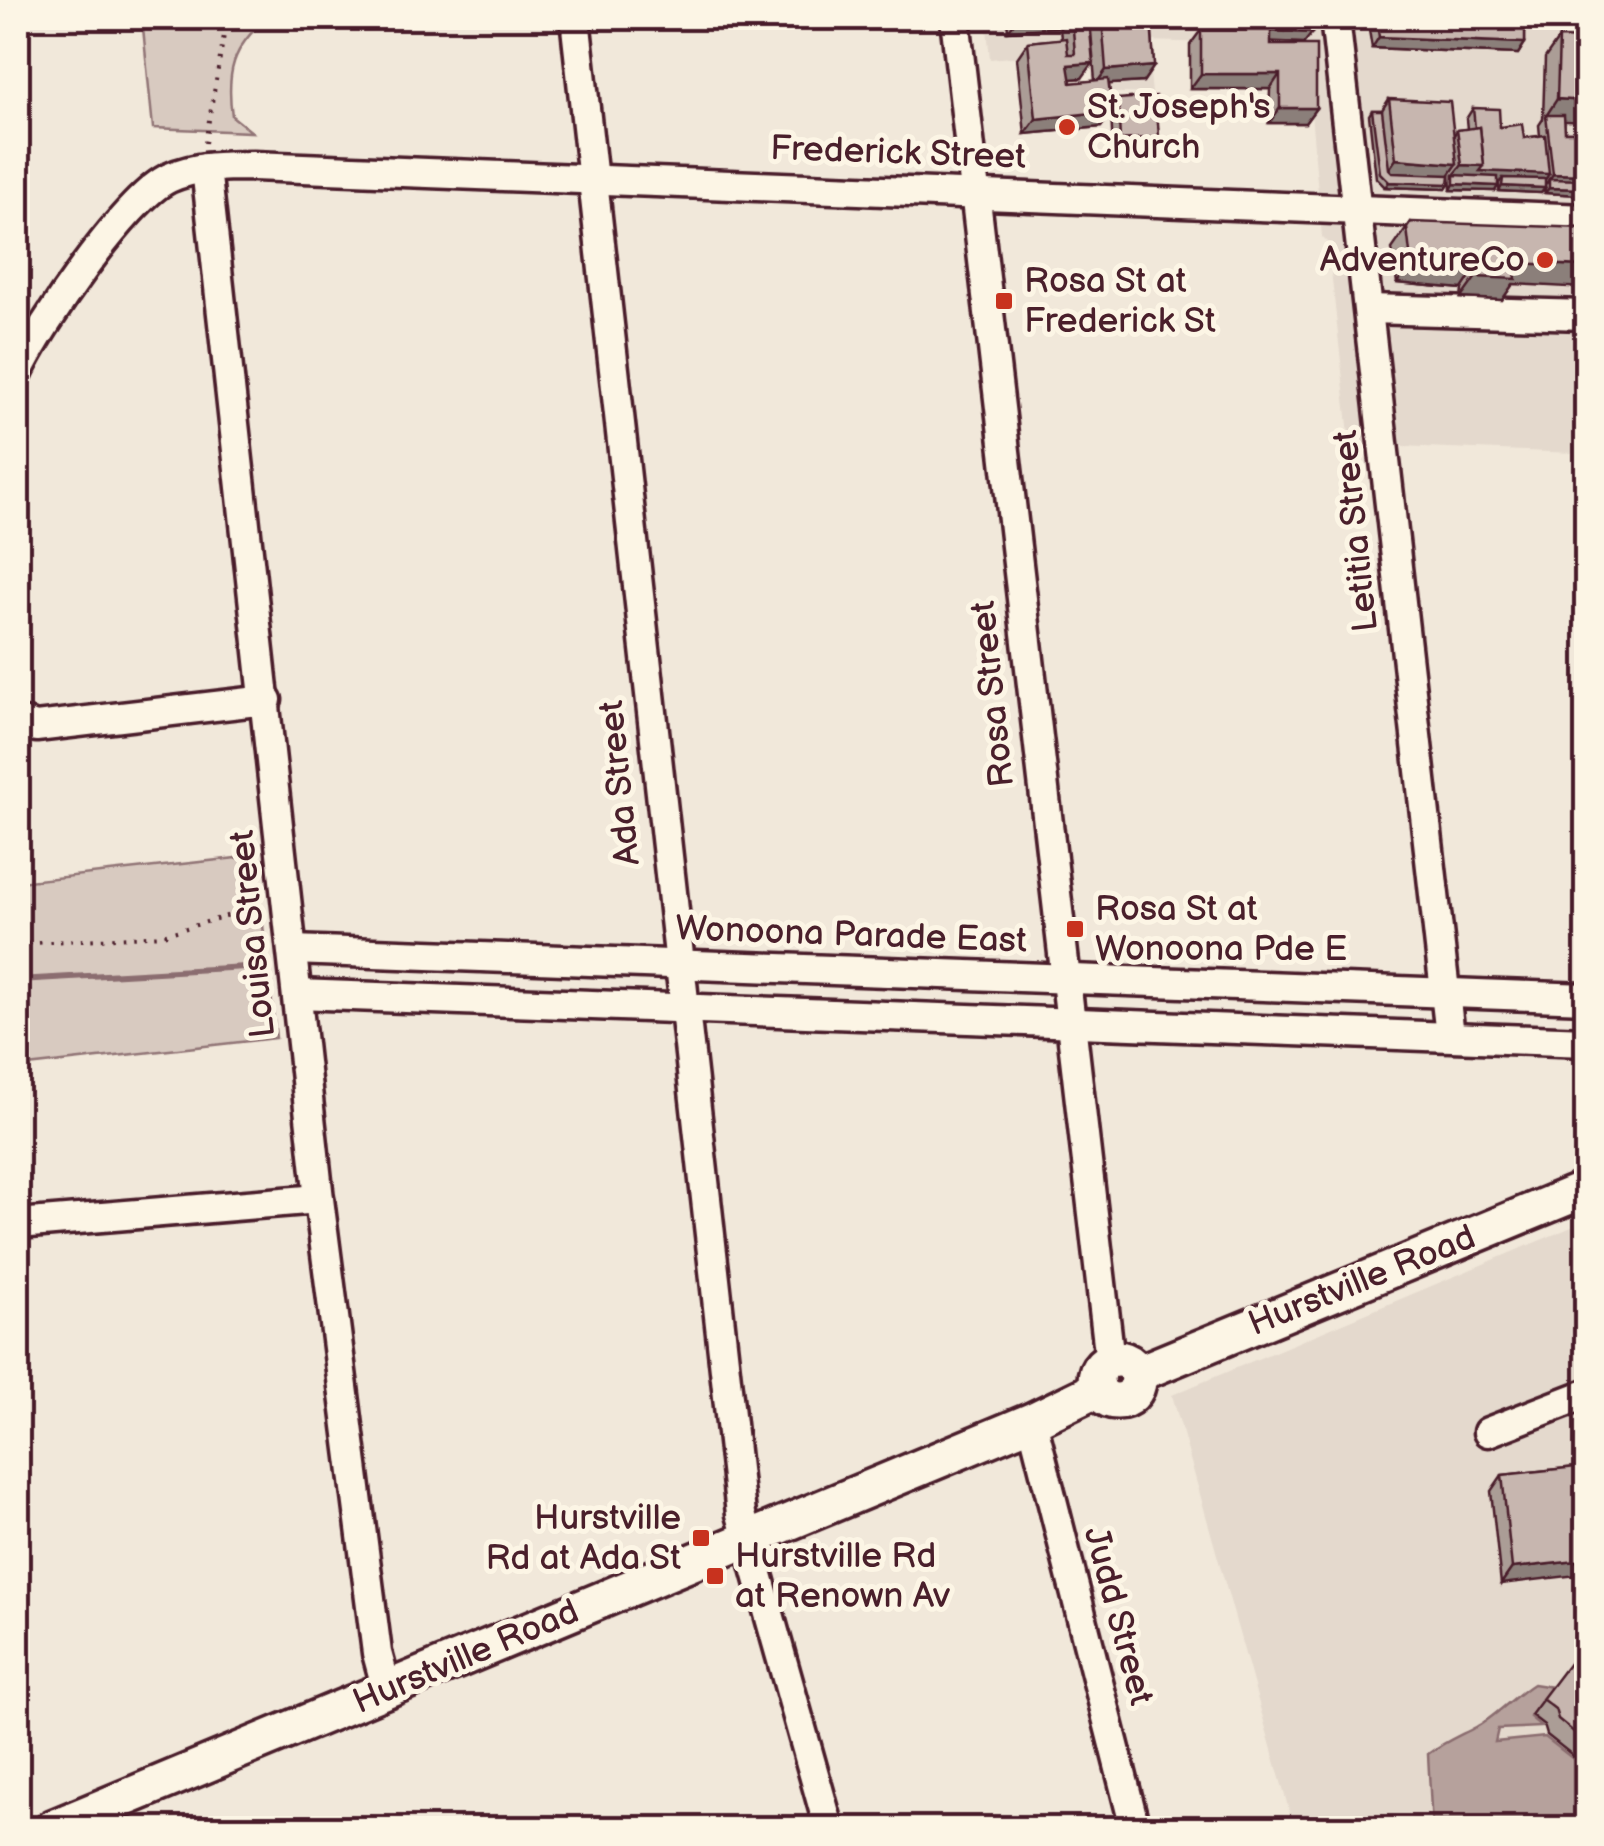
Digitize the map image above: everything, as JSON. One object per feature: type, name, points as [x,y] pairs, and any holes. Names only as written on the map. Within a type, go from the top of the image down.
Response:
[{"type":"main road","name":"Hurstville Road","points":[[53,1828],[1032,1421],[1115,1375],[1586,1189]]},
{"type":"street","name":"Ada Street","points":[[575,18],[741,1514],[828,1828]]},
{"type":"street","name":"Rosa Street","points":[[956,18],[1063,981],[1115,1375]]},
{"type":"street","name":"Letitia Street","points":[[1335,18],[1450,1036]]},
{"type":"street","name":"Frederick Street","points":[[18,372],[98,250],[153,190],[170,178],[206,168],[254,166],[592,178],[1586,219]]},
{"type":"street","name":"Louisa Street","points":[[206,168],[319,1199],[377,1653],[387,1690]]},
{"type":"street","points":[[1368,309],[1586,315]]},
{"type":"street","points":[[18,721],[36,726],[267,700]]},
{"type":"street","name":"Wonoona Parade East","points":[[293,950],[1586,998]]},
{"type":"street","points":[[297,994],[1586,1042]]},
{"type":"street","points":[[18,1224],[319,1199]]},
{"type":"street","points":[[1488,1432],[1586,1394]]},
{"type":"street","name":"Judd Street","points":[[1032,1421],[1135,1828]]},
{"type":"path","points":[[206,168],[205,126],[227,18]]},
{"type":"path","points":[[18,944],[162,935],[285,897]]},
{"type":"shaded area","points":[[142,18],[267,18],[239,50],[231,74],[232,116],[252,132],[153,128]]},
{"type":"shaded area","points":[[986,18],[1586,18],[1586,554],[1574,453],[1350,444],[1328,243],[1322,237],[1305,46],[1147,41],[1152,94],[1094,92],[1089,50],[990,59]]},
{"type":"shaded area","points":[[255,856],[276,1038],[18,1067],[18,882]]},
{"type":"shaded area","points":[[1586,1221],[1586,1828],[1294,1828],[1172,1395]]},
{"type":"shaded area","points":[[1533,1684],[1552,1687],[1530,1717],[1542,1727],[1498,1729],[1495,1742],[1545,1737],[1586,1769],[1586,1819],[1579,1828],[1432,1828],[1428,1754],[1483,1723]]},
{"type":"building","points":[[1072,18],[1089,18],[1093,63],[1068,65],[1071,83],[1108,79],[1112,111],[1036,119],[1028,42],[1066,38],[1068,54],[1075,54]]},
{"type":"building","points":[[1102,18],[1151,18],[1154,66],[1106,70]]},
{"type":"building","points":[[1267,18],[1311,18],[1312,33],[1267,30]]},
{"type":"building","points":[[1376,18],[1525,18],[1525,43],[1379,37]]},
{"type":"building","points":[[1201,30],[1271,30],[1271,45],[1316,45],[1316,108],[1280,108],[1280,74],[1201,74]]},
{"type":"building","points":[[1559,38],[1586,39],[1586,101],[1557,99]]},
{"type":"building","points":[[1156,96],[1159,137],[1120,140],[1118,99]]},
{"type":"building","points":[[1389,99],[1450,102],[1457,164],[1396,159]]},
{"type":"building","points":[[1473,108],[1499,109],[1500,127],[1522,124],[1524,138],[1545,135],[1549,174],[1480,171],[1484,166],[1480,127],[1475,128]]},
{"type":"building","points":[[1372,110],[1382,110],[1389,169],[1393,173],[1450,175],[1449,184],[1389,182],[1380,173]]},
{"type":"building","points":[[1546,115],[1564,115],[1565,132],[1583,132],[1586,175],[1553,174]]},
{"type":"building","points":[[1480,127],[1484,166],[1462,165],[1457,130]]},
{"type":"building","points":[[1454,175],[1498,177],[1498,186],[1454,184]]},
{"type":"building","points":[[1503,178],[1545,179],[1545,188],[1502,186]]},
{"type":"building","points":[[1549,179],[1584,180],[1584,189],[1549,188]]},
{"type":"building","points":[[1411,222],[1586,228],[1586,266],[1514,263],[1516,279],[1476,277],[1476,268],[1411,262],[1407,228]]},
{"type":"building","points":[[1586,1466],[1586,1560],[1512,1568],[1502,1475]]},
{"type":"building","points":[[1586,1641],[1586,1742],[1558,1719],[1555,1709],[1542,1699]]},
{"type":"waterway","points":[[18,980],[263,966]]},
{"type":"place","name":"St. Joseph's Church","points":[[1067,127]]},
{"type":"place","name":"AdventureCo","points":[[1545,260]]},
{"type":"place","name":"Rosa St at Frederick St","points":[[1004,301]]},
{"type":"place","name":"Rosa St at Wonoona Pde E","points":[[1075,929]]},
{"type":"place","name":"Hurstville Rd at Ada St","points":[[701,1538]]},
{"type":"place","name":"Hurstville Rd at Renown Av","points":[[715,1576]]}]
